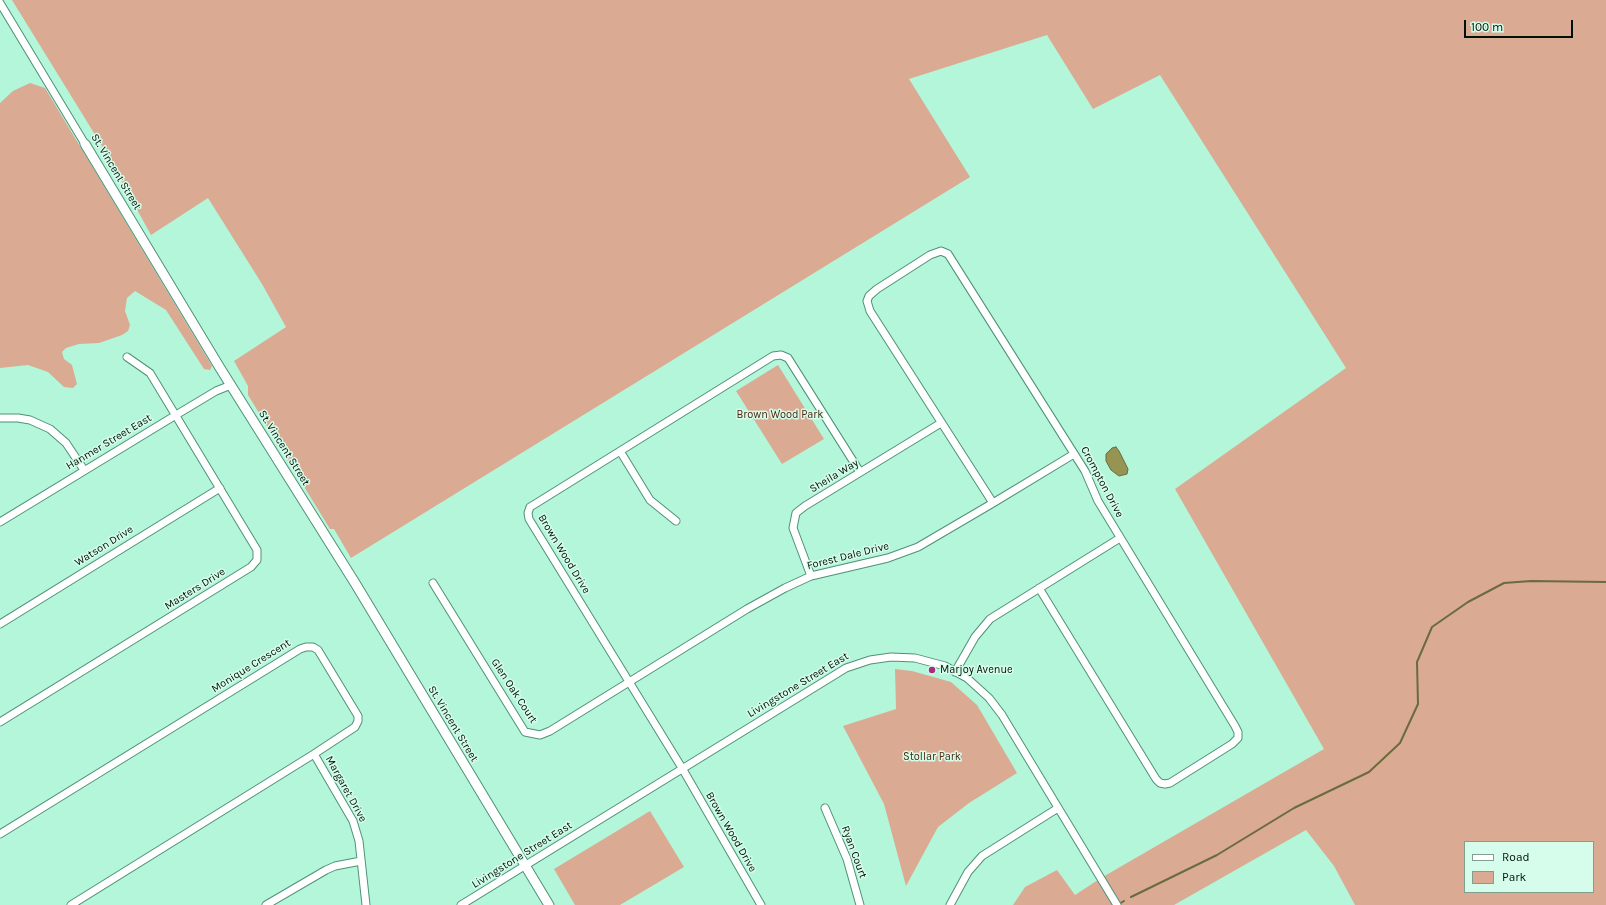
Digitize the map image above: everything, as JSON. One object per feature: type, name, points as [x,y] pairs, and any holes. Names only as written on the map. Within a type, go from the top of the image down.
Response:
[{"type":"main road","name":"St. Vincent Street","points":[[84,144],[231,385],[355,584],[549,905]]},
{"type":"street","name":"St. Vincent Street","points":[[0,3],[84,144]]},
{"type":"street","name":"Crompton Drive","points":[[993,503],[870,311],[867,301],[869,296],[876,289],[930,255],[941,251],[948,254],[1085,471],[1098,501],[1238,732],[1238,738],[1232,744],[1175,780],[1165,784],[1160,783],[1156,779],[1040,588]]},
{"type":"street","name":"Brown Wood Drive","points":[[761,905],[682,768],[529,519],[528,513],[530,507],[773,356],[781,355],[788,358],[860,472]]},
{"type":"street","name":"Masters Drive","points":[[0,722],[255,564],[258,555],[257,550],[176,415],[150,373],[128,357]]},
{"type":"street","name":"Hanmer Street East","points":[[0,522],[216,391],[231,385]]},
{"type":"street","points":[[0,418],[30,420],[50,429],[66,443],[84,470]]},
{"type":"street","name":"Sheila Way","points":[[811,576],[793,528],[796,513],[941,423]]},
{"type":"street","points":[[620,452],[650,500],[676,521]]},
{"type":"street","name":"Forest Dale Drive","points":[[629,682],[770,596],[811,576],[888,558],[931,540],[1074,454]]},
{"type":"street","name":"Watson Drive","points":[[0,624],[220,488]]},
{"type":"street","points":[[955,672],[981,628],[997,614],[1120,538]]},
{"type":"street","name":"Glen Oak Court","points":[[433,582],[526,732],[540,735],[550,731],[629,682]]},
{"type":"street","name":"Monique Crescent","points":[[0,834],[300,649],[313,647],[318,650],[355,710],[358,721],[355,727],[71,905]]},
{"type":"street","name":"Livingstone Street East","points":[[461,905],[846,668],[858,663],[880,658],[904,657],[926,660],[945,666],[973,683],[996,707],[1118,905]]},
{"type":"street","name":"Margaret Drive","points":[[314,754],[353,822],[359,841],[366,905]]},
{"type":"street","name":"Ryan Court","points":[[825,808],[847,859],[860,905]]},
{"type":"street","points":[[950,905],[968,872],[982,856],[1058,808]]},
{"type":"street","points":[[266,905],[326,870],[335,866],[361,862]]},
{"type":"green space","points":[[12,0],[1606,0],[1606,905],[1355,905],[1334,866],[1306,830],[1174,905],[1013,905],[1025,887],[1057,870],[1075,895],[1101,878],[1324,749],[1175,489],[1346,368],[1160,75],[1093,109],[1047,35],[909,79],[970,177],[351,558],[334,529],[330,529],[248,395],[248,386],[234,361],[286,327],[262,284],[208,198],[151,235],[102,146]]},
{"type":"green space","points":[[30,83],[45,88],[212,366],[210,370],[204,369],[166,310],[135,291],[127,298],[125,311],[130,325],[128,331],[122,335],[99,343],[79,344],[66,348],[62,352],[64,359],[72,365],[77,384],[73,388],[64,387],[48,372],[28,365],[0,368],[0,103],[13,91]]},
{"type":"green space","name":"Brown Wood Park","points":[[778,365],[824,439],[782,464],[736,391]]},
{"type":"green space","name":"Stollar Park","points":[[895,669],[912,671],[951,682],[977,705],[1017,773],[969,803],[938,827],[906,886],[884,804],[843,726],[896,709]]},
{"type":"green space","points":[[650,811],[684,867],[620,905],[575,905],[554,869]]},
{"type":"shaded area","points":[[1116,447],[1128,469],[1127,474],[1119,476],[1111,470],[1106,461],[1106,454],[1112,448]]},
{"type":"waterway","points":[[1131,897],[1217,855],[1294,808],[1369,772],[1400,743],[1418,704],[1417,662],[1432,627],[1468,602],[1504,583],[1531,581],[1606,582]]},
{"type":"waterway","points":[[1119,904],[1124,901]]},
{"type":"place","name":"Marjoy Avenue","points":[[932,670]]}]
